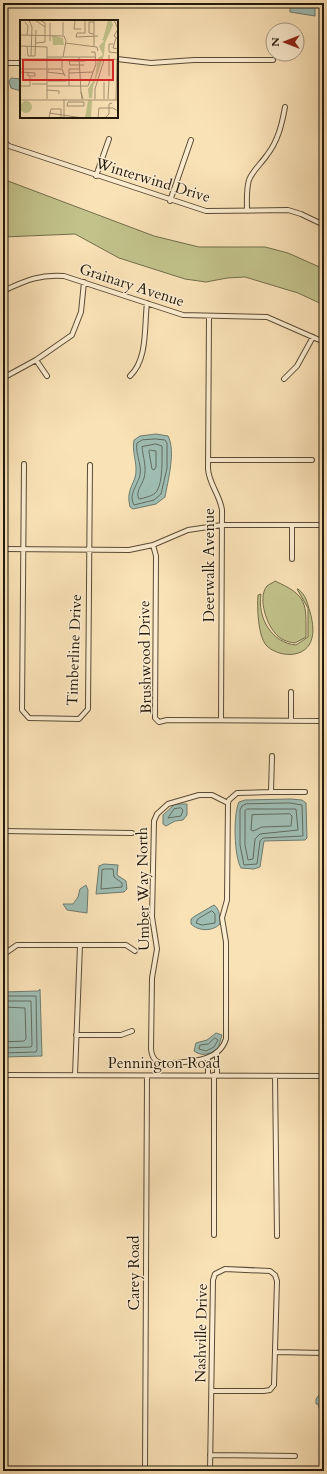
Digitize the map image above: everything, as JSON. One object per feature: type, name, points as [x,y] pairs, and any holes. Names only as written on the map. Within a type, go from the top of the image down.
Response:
[{"type":"street","points":[[118,59],[151,64],[194,60],[265,60]]},
{"type":"street","points":[[3,63],[20,63]]},
{"type":"street","points":[[247,211],[246,192],[250,180],[255,169],[276,141],[282,124],[285,107]]},
{"type":"street","points":[[96,176],[109,139]]},
{"type":"street","points":[[170,200],[191,140]]},
{"type":"street","name":"Winterwind Drive","points":[[3,141],[9,146],[96,176],[206,211],[288,210],[301,214],[324,225]]},
{"type":"street","name":"Grainary Avenue","points":[[3,292],[30,279],[47,275],[64,276],[183,315],[209,317],[267,317],[324,342]]},
{"type":"street","points":[[3,378],[36,360],[72,335],[81,312],[84,282]]},
{"type":"street","points":[[130,376],[136,370],[141,361],[147,303]]},
{"type":"street","name":"Deerwalk Avenue","points":[[209,317],[209,479],[221,502],[222,524],[221,720]]},
{"type":"street","points":[[284,379],[297,366],[312,337]]},
{"type":"street","points":[[36,360],[47,376]]},
{"type":"street","points":[[208,460],[312,460]]},
{"type":"street","name":"Timberline Drive","points":[[24,464],[22,710],[29,718],[37,719],[79,719],[88,709],[90,465]]},
{"type":"street","points":[[3,549],[129,550],[153,545],[188,530],[222,524],[324,526]]},
{"type":"street","points":[[292,525],[292,559]]},
{"type":"street","name":"Brushwood Drive","points":[[153,545],[156,556],[155,718],[158,722],[167,720],[324,720]]},
{"type":"street","points":[[291,692],[291,720]]},
{"type":"street","points":[[271,792],[272,756]]},
{"type":"street","points":[[208,1075],[208,1058],[217,1054],[224,1046],[226,1039],[226,942],[222,918],[227,900],[229,800],[237,793],[304,792]]},
{"type":"street","name":"Umber Way North","points":[[208,1058],[164,1064],[155,1060],[152,1055],[152,978],[158,949],[152,917],[152,829],[157,814],[168,804],[174,801],[204,794],[212,795],[228,803]]},
{"type":"street","points":[[3,831],[132,833]]},
{"type":"street","points":[[7,952],[17,945],[126,945],[135,951]]},
{"type":"street","points":[[75,1075],[80,945]]},
{"type":"street","points":[[76,1035],[121,1035],[132,1031]]},
{"type":"street","points":[[214,1235],[217,1054]]},
{"type":"street","name":"Pennington Road","points":[[3,1075],[324,1076]]},
{"type":"street","name":"Carey Road","points":[[145,1471],[147,1076]]},
{"type":"street","points":[[275,1076],[277,1236]]},
{"type":"street","name":"Nashville Drive","points":[[210,1471],[213,1280],[215,1274],[219,1271],[270,1271],[275,1275],[277,1281],[276,1380],[270,1390],[264,1392],[212,1391]]},
{"type":"street","points":[[276,1352],[324,1353]]},
{"type":"street","points":[[210,1455],[295,1456]]},
{"type":"green space","points":[[8,181],[154,236],[199,247],[265,247],[288,253],[324,269],[324,305],[298,293],[245,277],[227,278],[206,282],[185,279],[119,258],[75,234],[3,237],[3,182]]},
{"type":"green space","points":[[275,581],[294,591],[303,602],[305,608],[306,637],[295,643],[288,642],[280,638],[274,632],[267,619],[263,605],[264,591],[267,586]]},
{"type":"green space","points":[[297,589],[306,599],[313,624],[313,633],[309,645],[305,649],[294,654],[282,654],[270,649],[263,641],[259,621],[258,595],[261,594],[261,612],[268,628],[280,640],[296,645],[308,637],[308,608]]},
{"type":"water","points":[[290,3],[315,3],[315,16],[290,12]]},
{"type":"water","points":[[11,78],[20,79],[20,91],[11,88],[9,82]]},
{"type":"water","points":[[156,434],[168,436],[171,449],[171,466],[165,497],[156,504],[133,509],[130,507],[129,495],[136,474],[133,448],[134,440],[140,436]]},
{"type":"water","points":[[245,800],[302,800],[306,803],[307,838],[305,840],[264,841],[260,867],[254,869],[241,868],[237,854],[235,835],[236,816],[239,802]]},
{"type":"water","points":[[175,804],[187,804],[187,815],[183,820],[175,821],[166,826],[163,824],[163,815]]},
{"type":"water","points":[[104,864],[118,865],[117,875],[126,881],[127,889],[124,892],[96,894],[99,866]]},
{"type":"water","points":[[86,885],[88,890],[87,913],[67,910],[63,904],[73,904],[78,897],[80,889]]},
{"type":"water","points":[[214,905],[219,911],[220,916],[220,924],[217,927],[205,930],[197,928],[191,924],[191,919]]},
{"type":"water","points":[[40,989],[42,1056],[3,1057],[3,992],[38,991]]},
{"type":"water","points":[[216,1033],[222,1035],[218,1049],[206,1054],[200,1054],[194,1051],[196,1043],[207,1040]]},
{"type":"water","points":[[319,1395],[324,1395],[324,1413],[320,1411],[318,1404],[316,1404],[316,1399]]}]
